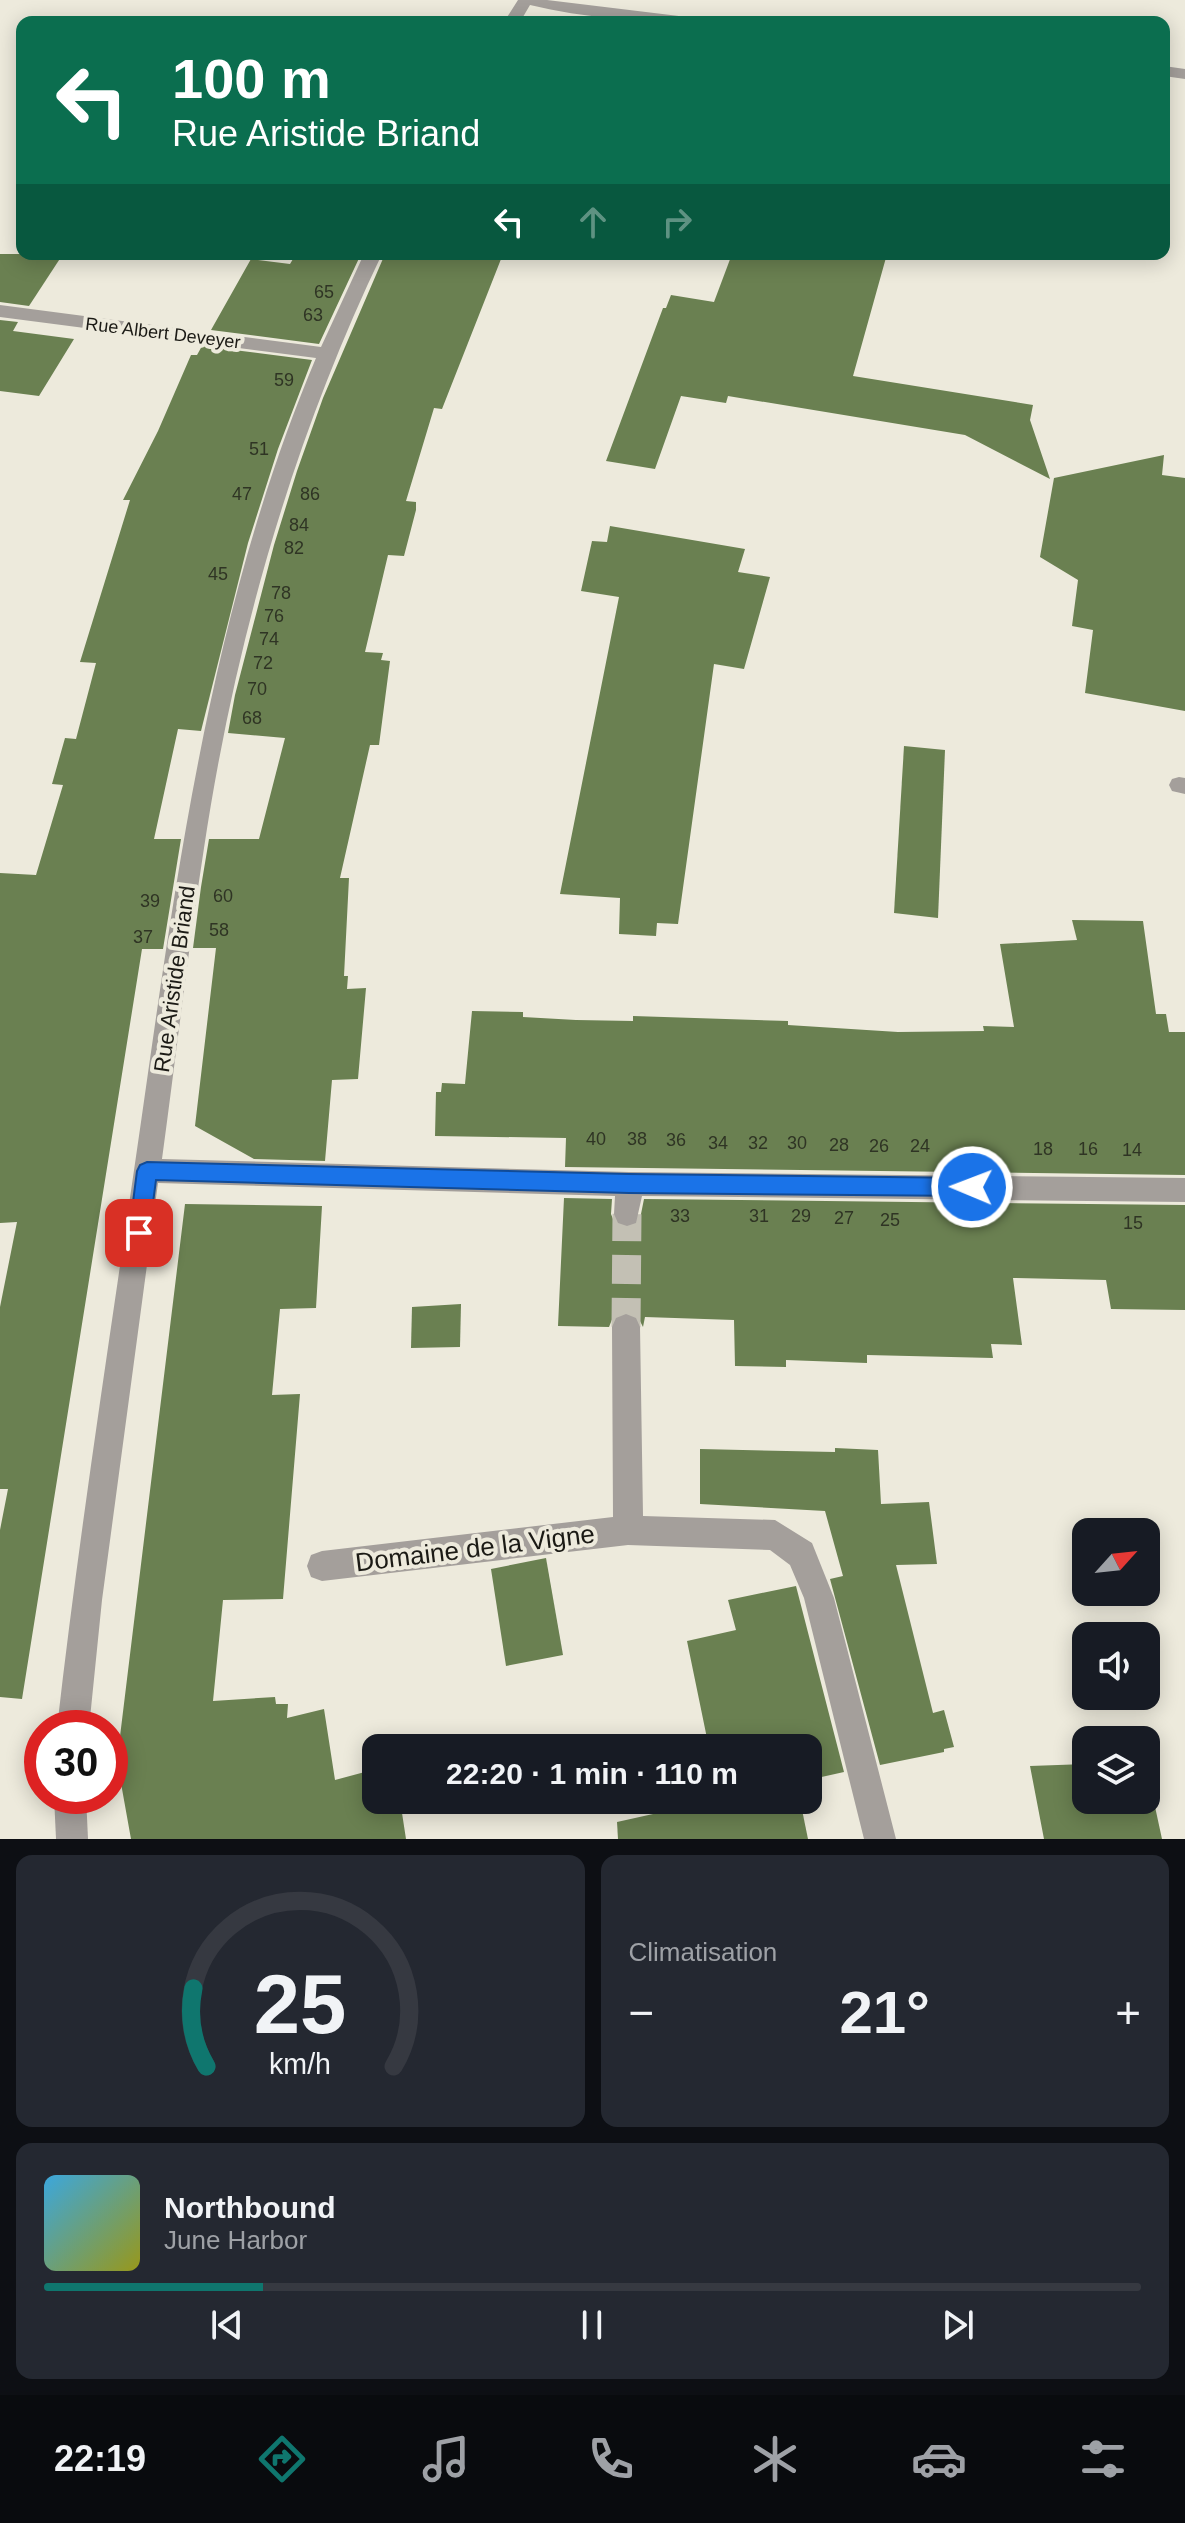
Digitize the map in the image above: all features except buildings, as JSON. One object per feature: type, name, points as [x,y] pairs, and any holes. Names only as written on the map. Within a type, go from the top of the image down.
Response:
[{"type":"street","points":[[526,0],[566,9],[631,16]]},
{"type":"street","name":"Rue Aristide Briand","points":[[75,1710],[87,1600],[192,847],[217,719],[258,552],[325,353],[370,260]]},
{"type":"street","name":"Rue Albert Deveyer","points":[[0,311],[325,353]]},
{"type":"street","points":[[147,1171],[629,1184],[1185,1190]]},
{"type":"street","points":[[627,1214],[629,1184]]},
{"type":"street","points":[[626,1327],[628,1530]]},
{"type":"street","name":"Domaine de la Vigne","points":[[322,1566],[628,1530],[775,1535],[801,1554],[819,1598],[880,1839]]},
{"type":"street","points":[[71,1814],[72,1839]]},
{"type":"tunnel","points":[[626,1327],[627,1214]]},
{"type":"route","points":[[139,1233],[147,1171],[629,1184],[972,1187]]}]
